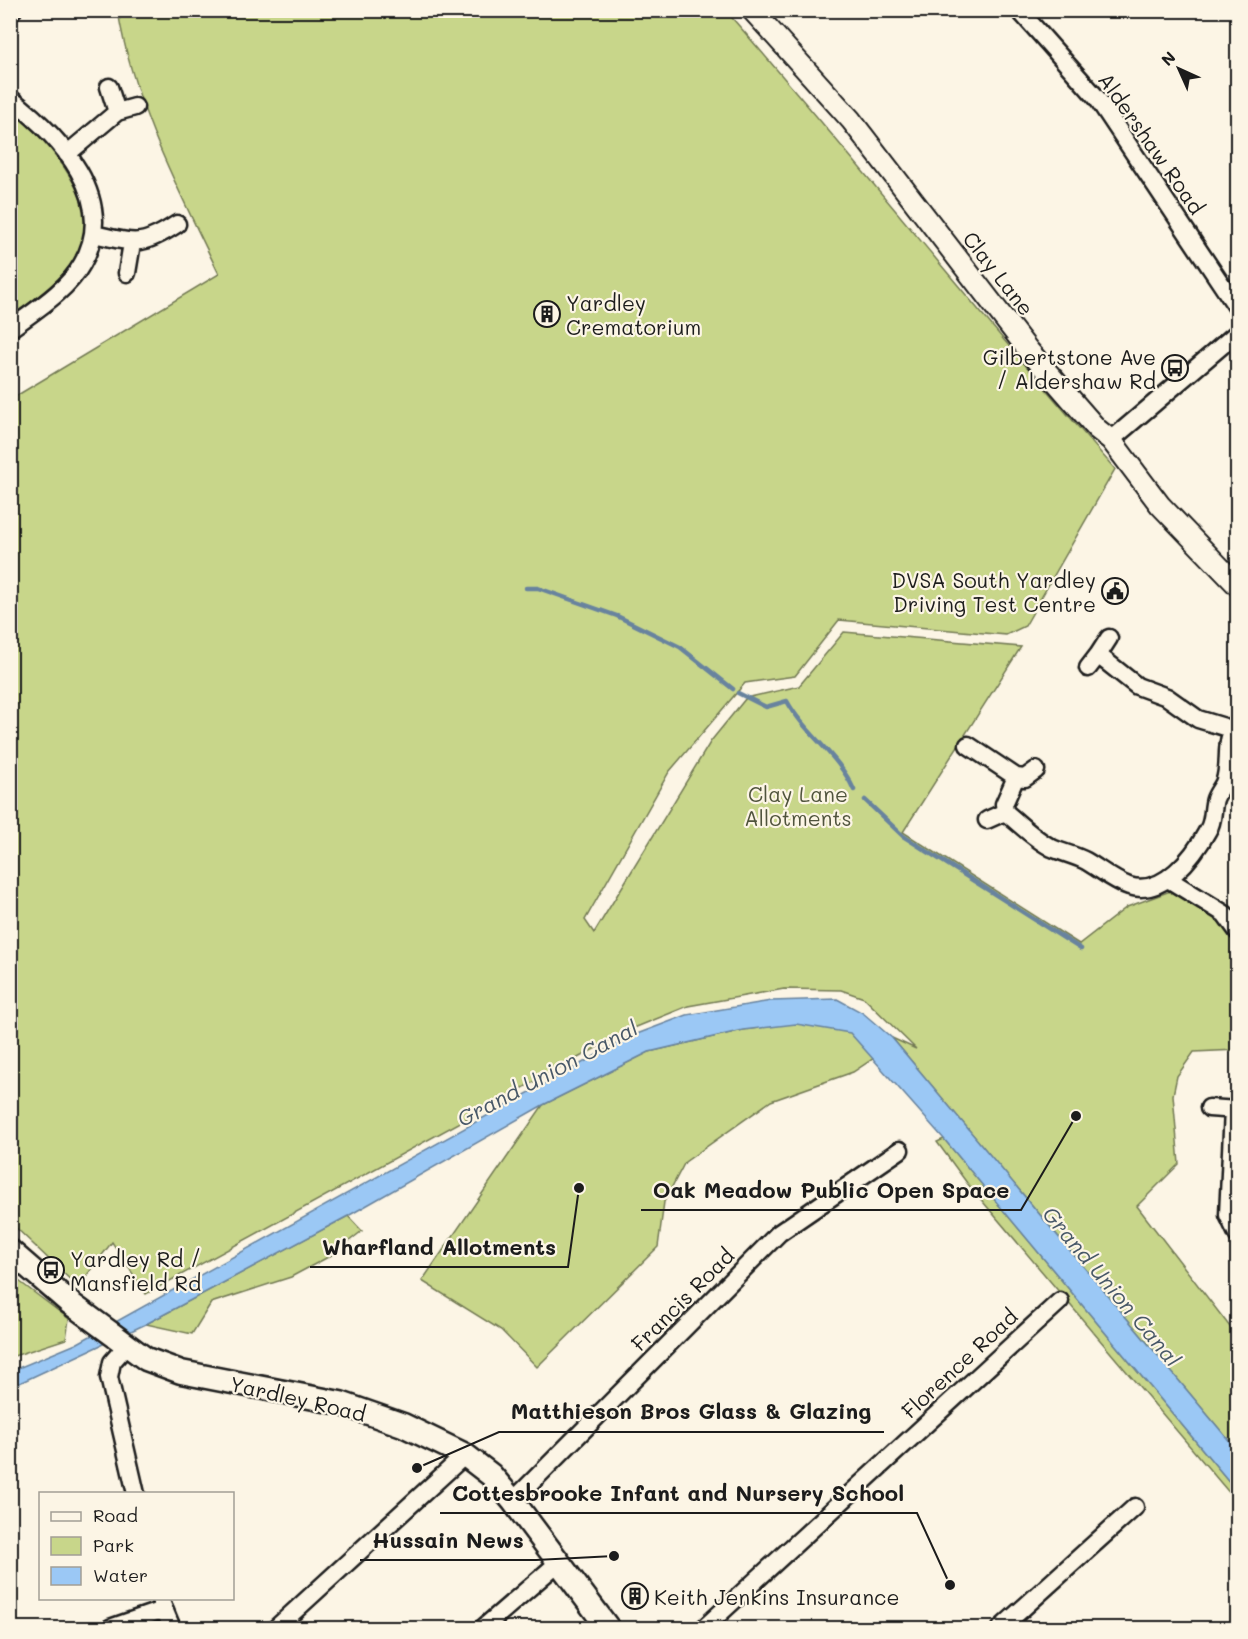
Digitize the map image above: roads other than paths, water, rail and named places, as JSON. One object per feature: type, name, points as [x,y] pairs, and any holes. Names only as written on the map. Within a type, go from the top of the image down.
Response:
[{"type":"main road","name":"Yardley Road","points":[[10,1251],[83,1312],[146,1359],[181,1372],[340,1403],[403,1425],[465,1455],[491,1475],[513,1501],[608,1629]]},
{"type":"street","name":"Clay Lane","points":[[752,10],[850,120],[1029,351],[1097,429],[1111,440],[1160,505],[1238,586]]},
{"type":"street","name":"Aldershaw Road","points":[[1019,10],[1097,98],[1238,309]]},
{"type":"street","points":[[110,87],[117,112]]},
{"type":"street","points":[[10,98],[46,129],[67,154],[84,179],[93,200],[96,218],[94,234],[82,265],[60,289],[10,329]]},
{"type":"street","points":[[67,154],[117,112],[135,107]]},
{"type":"street","points":[[94,234],[132,243],[155,238],[177,224]]},
{"type":"street","points":[[127,273],[132,243]]},
{"type":"street","points":[[1111,440],[1238,332]]},
{"type":"street","points":[[1016,777],[1004,804],[1005,812],[1042,843],[1078,857],[1128,886],[1141,889],[1168,879],[1192,853],[1210,828],[1215,799],[1224,783],[1229,761],[1228,743],[1234,726],[1197,719],[1167,697],[1137,686],[1093,662],[1109,638]]},
{"type":"street","points":[[968,745],[1016,777],[1025,778],[1036,770]]},
{"type":"street","points":[[987,820],[1005,812]]},
{"type":"street","points":[[1168,879],[1225,914],[1238,932]]},
{"type":"street","points":[[1209,1108],[1235,1110],[1228,1215],[1238,1236]]},
{"type":"street","name":"Francis Road","points":[[513,1501],[779,1233],[900,1150]]},
{"type":"street","name":"Florence Road","points":[[704,1629],[1060,1301]]},
{"type":"street","points":[[125,1343],[112,1362],[109,1377],[136,1492]]},
{"type":"street","points":[[276,1629],[465,1455]]},
{"type":"street","points":[[1001,1629],[1135,1508]]},
{"type":"street","points":[[483,1629],[559,1562]]},
{"type":"street","points":[[110,1629],[161,1604],[172,1629]]},
{"type":"water","points":[[837,999],[863,1013],[892,1038],[1237,1450],[1237,1491],[944,1139],[850,1033],[796,1024],[743,1030],[649,1052],[543,1105],[348,1216],[146,1324],[11,1387],[11,1371],[76,1344],[629,1037],[687,1015],[771,1001]]},
{"type":"waterway","points":[[526,588],[538,588],[617,616],[680,647],[733,689]]},
{"type":"waterway","points":[[738,693],[766,707],[787,701],[794,713],[831,755],[854,790]]},
{"type":"waterway","points":[[865,800],[903,836],[1081,949]]},
{"type":"place","name":"Yardley Crematorium","points":[[547,314]]},
{"type":"place","name":"Gilbertstone Ave / Aldershaw Rd","points":[[1175,368]]},
{"type":"place","name":"DVSA South Yardley Driving Test Centre","points":[[1115,591]]},
{"type":"place","name":"Oak Meadow Public Open Space","points":[[1076,1116]]},
{"type":"place","name":"Wharfland Allotments","points":[[579,1188]]},
{"type":"place","name":"Yardley Rd / Mansfield Rd","points":[[51,1270]]},
{"type":"place","name":"Matthieson Bros Glass & Glazing","points":[[417,1468]]},
{"type":"place","name":"Hussain News","points":[[614,1556]]},
{"type":"place","name":"Cottesbrooke Infant and Nursery School","points":[[950,1585]]},
{"type":"place","name":"Keith Jenkins Insurance","points":[[635,1596]]},
{"type":"park label","name":"Clay Lane Allotments","points":[[798,805]]},
{"type":"water label","name":"Grand Union Canal","points":[[547,1073]]},
{"type":"water label","name":"Grand Union Canal","points":[[1112,1286]]}]
